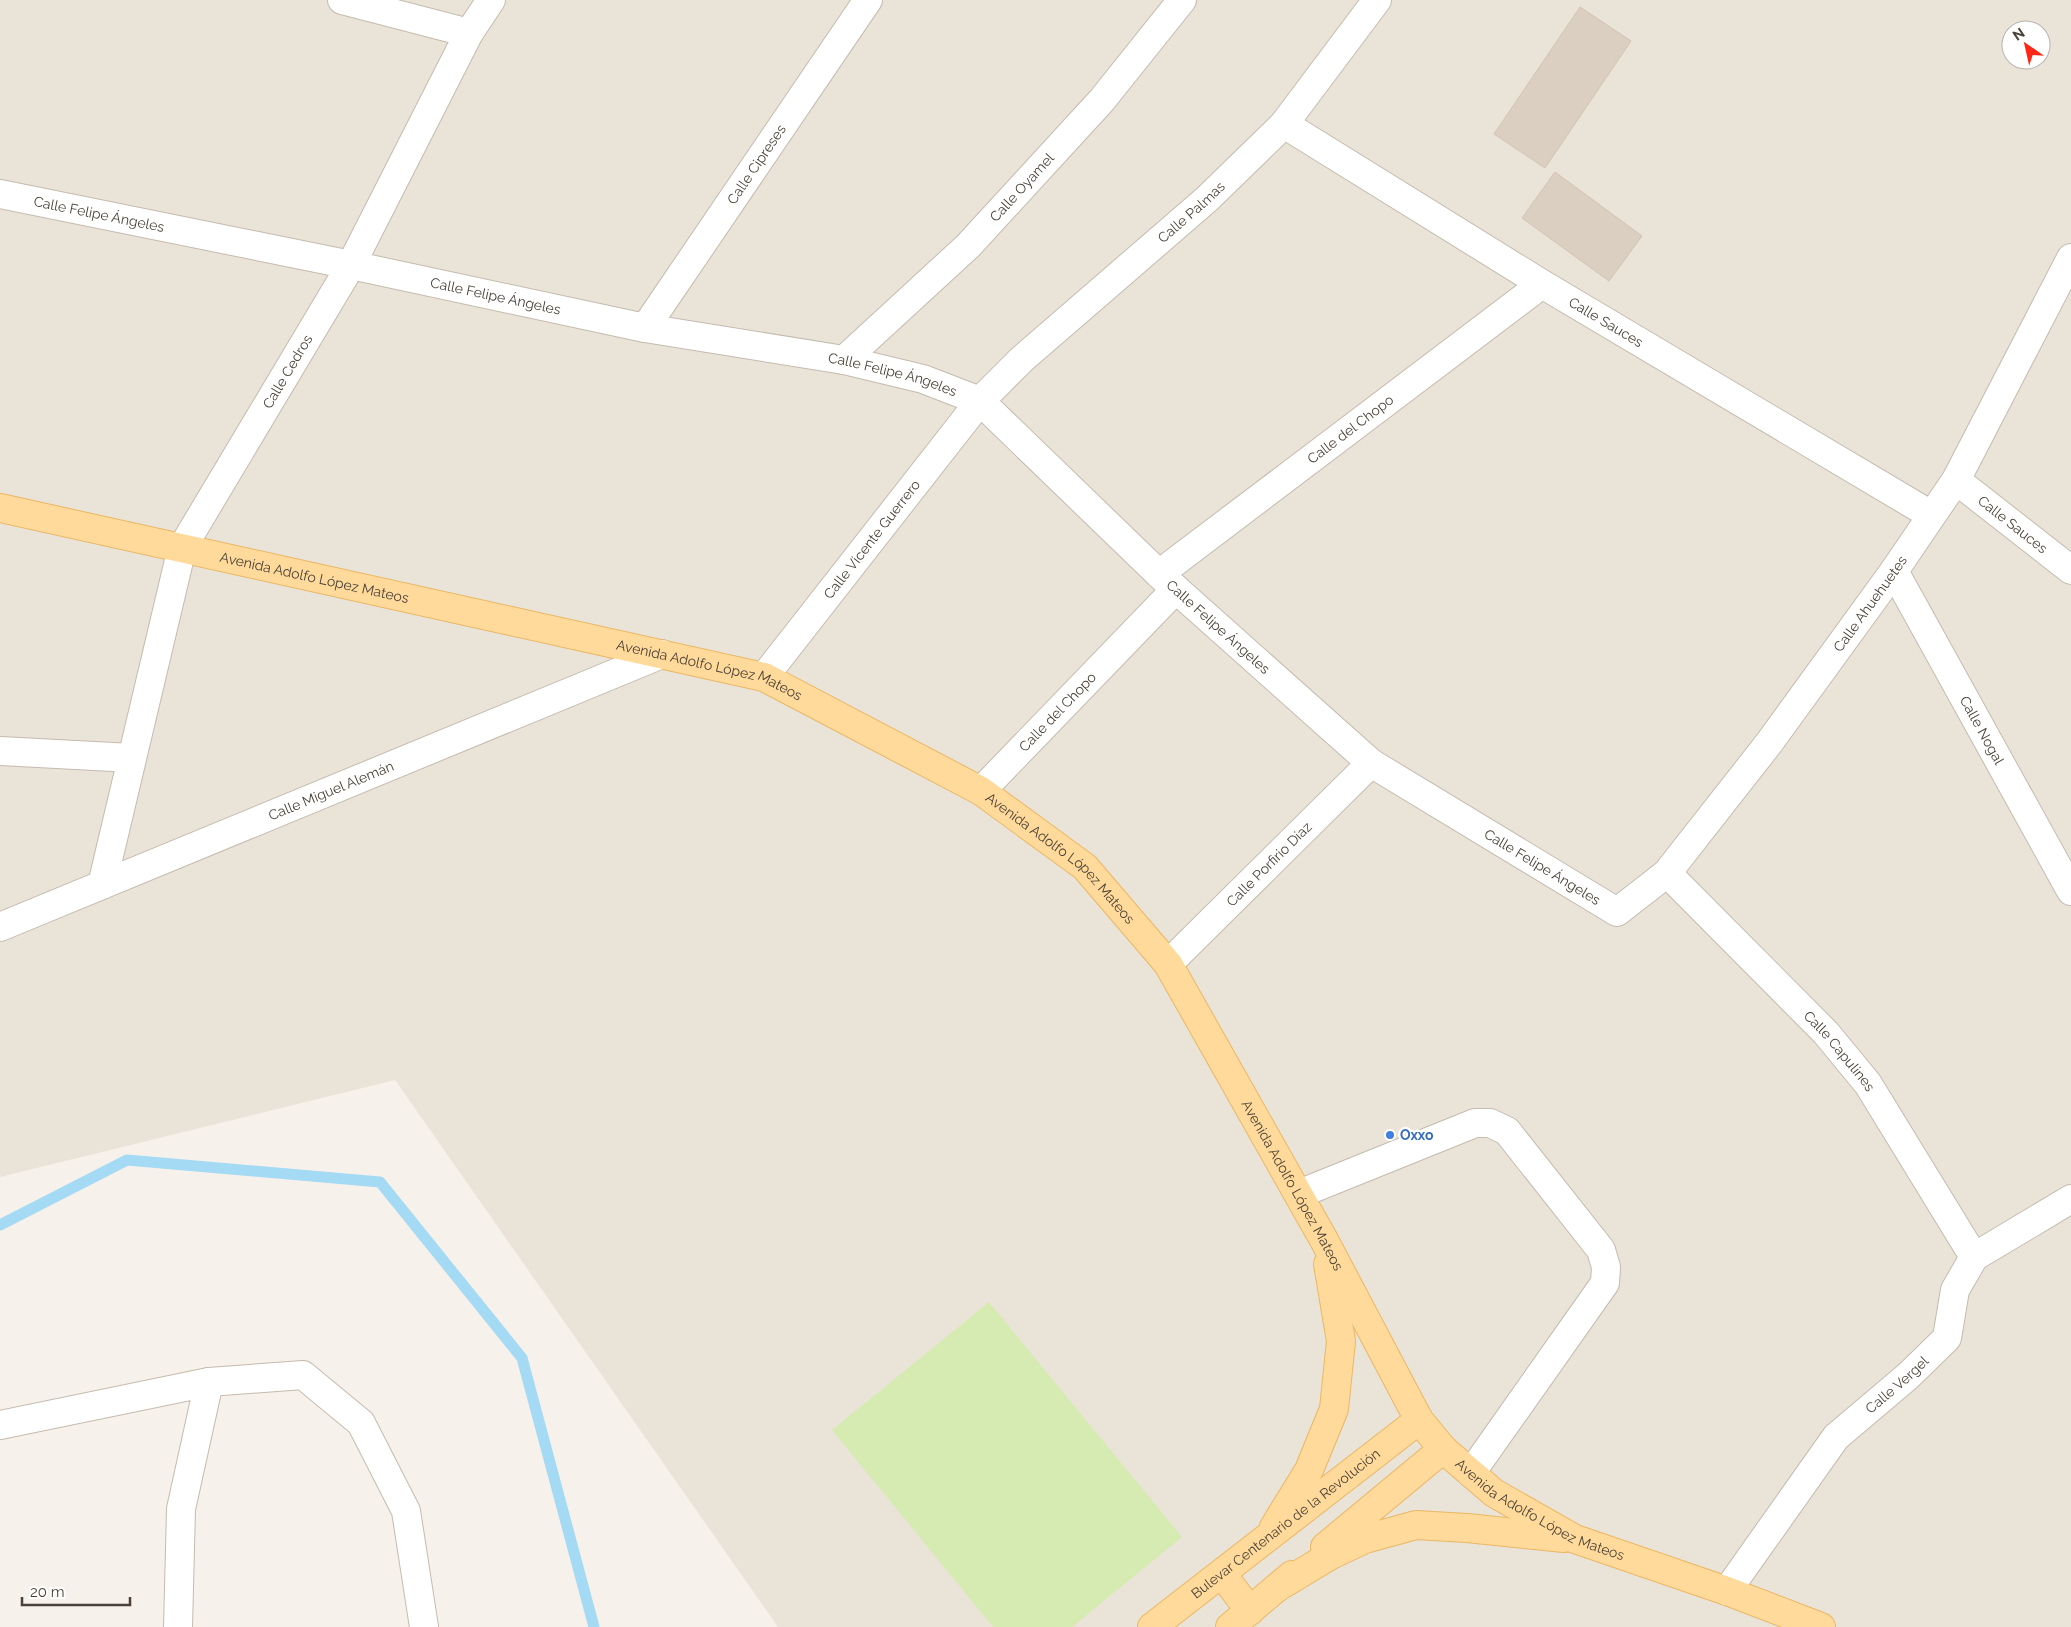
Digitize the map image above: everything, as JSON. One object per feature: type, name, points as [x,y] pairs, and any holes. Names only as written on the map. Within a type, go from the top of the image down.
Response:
[{"type":"main road","name":"Avenida Adolfo López Mateos","points":[[0,508],[764,677],[981,791],[1085,867],[1168,964],[1299,1194],[1419,1420],[1443,1449],[1494,1493],[1575,1539],[1727,1591],[1821,1627]]},
{"type":"main road","points":[[1266,1541],[1309,1470],[1334,1409],[1341,1341],[1324,1240]]},
{"type":"main road","name":"Bulevar Centenario de la Revolución","points":[[1152,1627],[1266,1541],[1419,1420]]},
{"type":"main road","points":[[1222,1574],[1240,1619],[1443,1449]]},
{"type":"main road","points":[[1278,1587],[1331,1555],[1365,1539],[1416,1525],[1575,1539]]},
{"type":"street","points":[[342,0],[469,33]]},
{"type":"street","name":"Calle Cedros","points":[[102,885],[182,548],[351,265],[469,33],[491,0]]},
{"type":"street","name":"Calle Cipreses","points":[[645,328],[868,0]]},
{"type":"street","name":"Calle Oyamel","points":[[844,360],[968,246],[1102,100],[1182,0]]},
{"type":"street","name":"Calle Palmas","points":[[980,401],[1021,360],[1207,199],[1284,124],[1377,0]]},
{"type":"street","name":"Calle Sauces","points":[[1284,124],[1542,284],[1931,515]]},
{"type":"street","name":"Calle Felipe Ángeles","points":[[0,194],[351,265],[645,328],[844,360],[923,379],[980,401],[1167,582],[1371,763],[1617,912]]},
{"type":"street","name":"Calle Ahuehuetes","points":[[1617,912],[1667,873],[1769,743],[1894,571],[1956,480],[2071,258]]},
{"type":"street","name":"Calle del Chopo","points":[[981,791],[1167,582],[1542,284]]},
{"type":"street","name":"Calle Vicente Guerrero","points":[[764,677],[980,401]]},
{"type":"street","name":"Calle Sauces","points":[[1956,480],[2071,570]]},
{"type":"street","name":"Calle Nogal","points":[[1894,571],[2071,890]]},
{"type":"street","name":"Calle Miguel Alemán","points":[[0,927],[662,654]]},
{"type":"street","points":[[0,750],[132,758]]},
{"type":"street","name":"Calle Porfirio Díaz","points":[[1168,964],[1371,763]]},
{"type":"street","name":"Calle Capulines","points":[[1667,873],[1826,1033],[1868,1084],[1974,1257]]},
{"type":"street","points":[[1299,1194],[1475,1123],[1490,1123],[1507,1131],[1601,1250],[1606,1267],[1605,1283],[1471,1473]]},
{"type":"street","name":"Calle Vergel","points":[[1727,1591],[1836,1437],[1908,1376],[1947,1338],[1955,1290],[1974,1257],[2071,1199]]},
{"type":"street","points":[[0,1426],[209,1382],[303,1375],[361,1423],[406,1511],[424,1627]]},
{"type":"street","points":[[178,1627],[181,1509],[209,1382]]},
{"type":"shaded area","points":[[0,0],[2071,0],[2071,1627],[778,1627],[395,1080],[0,1177]]},
{"type":"green space","points":[[989,1302],[1182,1537],[1072,1627],[993,1627],[832,1430]]},
{"type":"building","points":[[1580,7],[1631,41],[1545,168],[1494,134]]},
{"type":"building","points":[[1555,172],[1642,236],[1609,281],[1522,218]]},
{"type":"waterway","points":[[0,1225],[127,1160],[380,1182],[522,1358],[594,1627]]},
{"type":"place","name":"Oxxo","points":[[1390,1135]]}]
